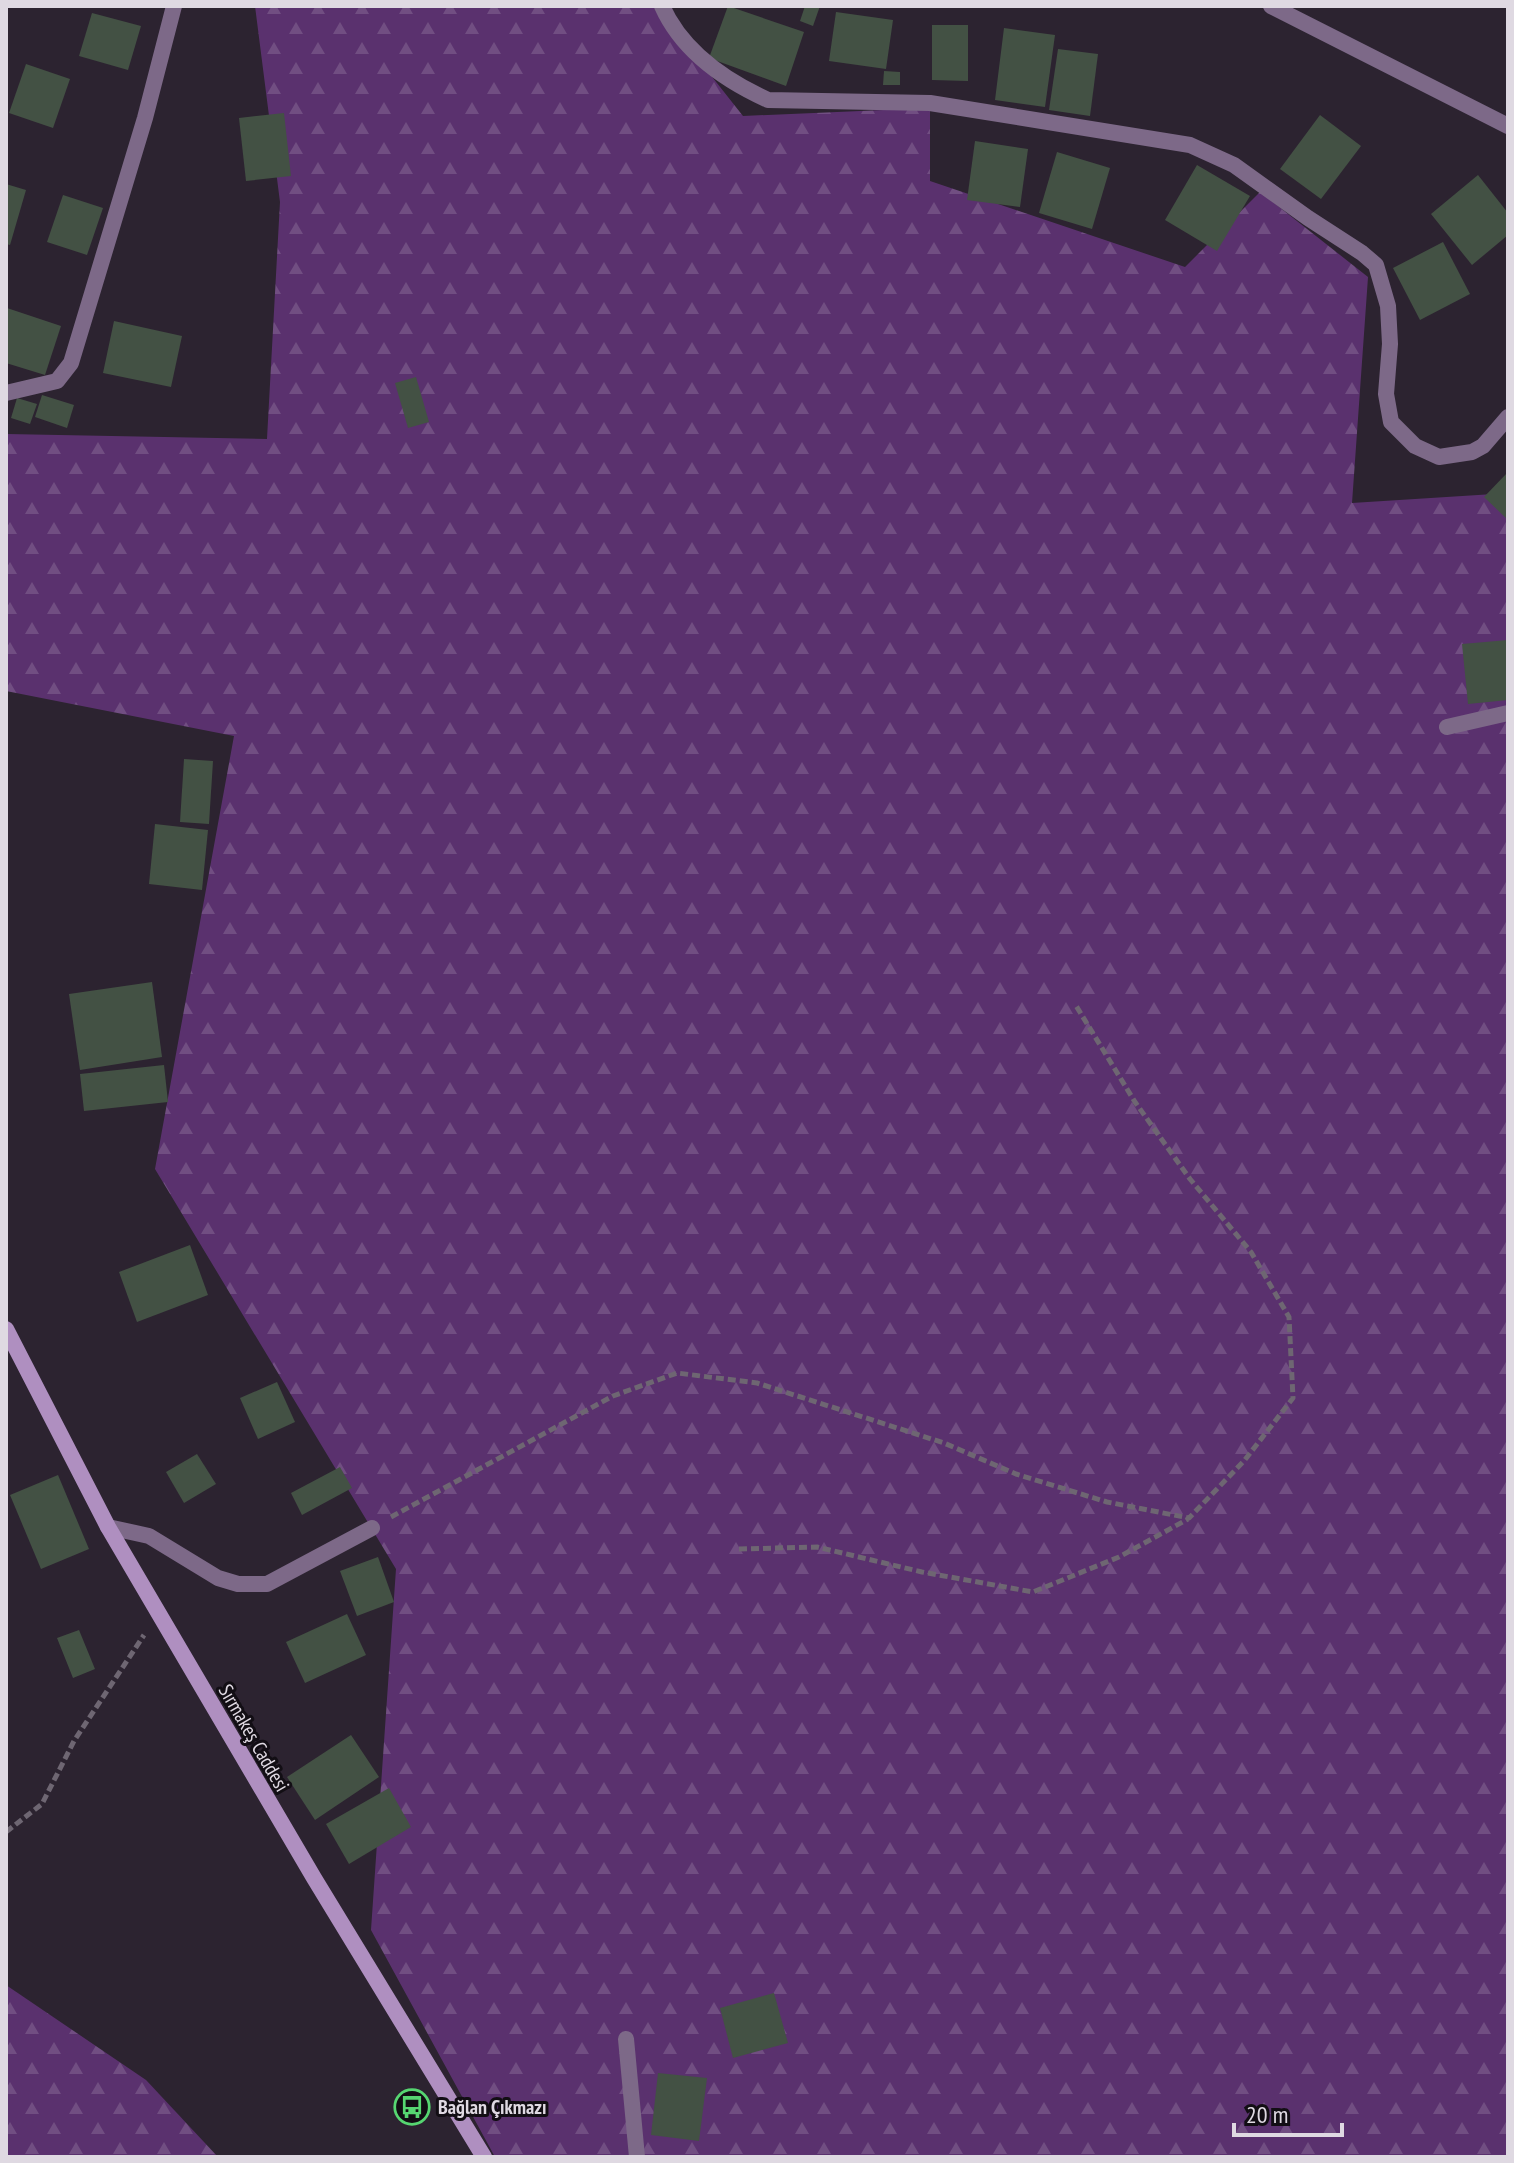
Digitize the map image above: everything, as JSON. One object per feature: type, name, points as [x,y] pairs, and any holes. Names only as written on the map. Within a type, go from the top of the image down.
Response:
[{"type":"main road","name":"Sırmakeş Caddesi","points":[[6,1329],[108,1527],[314,1878],[484,2157]]},
{"type":"street","points":[[6,393],[57,381],[71,363],[145,118],[174,6]]},
{"type":"street","points":[[662,6],[667,17],[703,62],[768,100],[930,103],[1190,145],[1234,165],[1376,265],[1388,306],[1390,344],[1386,394],[1391,422],[1415,446],[1439,457],[1472,452],[1483,446],[1508,417]]},
{"type":"street","points":[[1271,6],[1508,126]]},
{"type":"street","points":[[1447,727],[1508,713]]},
{"type":"street","points":[[108,1527],[149,1536],[218,1578],[238,1584],[267,1584],[372,1528]]},
{"type":"street","points":[[626,2039],[637,2157]]},
{"type":"path","points":[[739,1549],[817,1547],[922,1572],[1033,1592],[1119,1557],[1189,1518],[1244,1461],[1293,1398],[1289,1317],[1251,1252],[1190,1179],[1135,1102],[1075,1004]]},
{"type":"path","points":[[372,1528],[613,1396],[677,1373],[757,1383],[944,1443],[1016,1474],[1107,1502],[1189,1518]]},
{"type":"path","points":[[6,1832],[42,1804],[74,1741],[158,1613]]},
{"type":"green space","points":[[255,6],[656,6],[743,116],[930,108],[930,181],[1185,267],[1260,192],[1368,277],[1352,503],[1494,494],[1508,482],[1508,2157],[495,2157],[371,1930],[396,1569],[155,1169],[234,736],[6,691],[6,434],[267,439],[280,202]]},
{"type":"green space","points":[[6,1985],[146,2080],[218,2157],[6,2157]]},
{"type":"building","points":[[728,6],[804,32],[786,86],[709,58]]},
{"type":"building","points":[[805,6],[820,6],[813,26],[800,21]]},
{"type":"building","points":[[836,12],[893,20],[886,69],[829,61]]},
{"type":"building","points":[[92,13],[141,26],[128,70],[79,56]]},
{"type":"building","points":[[932,25],[968,25],[968,81],[932,80]]},
{"type":"building","points":[[1004,28],[1055,35],[1045,107],[995,100]]},
{"type":"building","points":[[1058,49],[1098,54],[1090,116],[1049,110]]},
{"type":"building","points":[[26,64],[70,79],[53,128],[9,113]]},
{"type":"building","points":[[884,71],[900,72],[900,85],[883,85]]},
{"type":"building","points":[[284,113],[291,176],[246,181],[239,118]]},
{"type":"building","points":[[1320,115],[1361,146],[1321,199],[1280,169]]},
{"type":"building","points":[[975,141],[1028,149],[1020,207],[967,200]]},
{"type":"building","points":[[1057,152],[1110,168],[1092,229],[1039,213]]},
{"type":"building","points":[[1197,165],[1250,196],[1217,251],[1165,220]]},
{"type":"building","points":[[1478,175],[1508,213],[1508,235],[1472,265],[1431,214]]},
{"type":"building","points":[[6,184],[26,190],[10,245],[6,244]]},
{"type":"building","points":[[63,195],[103,208],[87,255],[47,242]]},
{"type":"building","points":[[1443,242],[1470,294],[1420,320],[1393,268]]},
{"type":"building","points":[[7,308],[61,326],[45,375],[6,363]]},
{"type":"building","points":[[114,321],[182,336],[171,387],[103,373]]},
{"type":"building","points":[[416,377],[429,422],[408,428],[395,383]]},
{"type":"building","points":[[42,395],[74,405],[67,428],[35,417]]},
{"type":"building","points":[[17,398],[37,404],[30,424],[11,418]]},
{"type":"building","points":[[1508,472],[1508,520],[1484,497]]},
{"type":"building","points":[[1508,640],[1508,700],[1468,704],[1462,644]]},
{"type":"building","points":[[184,759],[213,761],[209,824],[180,822]]},
{"type":"building","points":[[155,824],[208,830],[202,890],[149,884]]},
{"type":"building","points":[[152,982],[162,1057],[80,1070],[69,994]]},
{"type":"building","points":[[164,1065],[168,1102],[84,1111],[80,1074]]},
{"type":"building","points":[[190,1245],[208,1295],[137,1322],[119,1272]]},
{"type":"building","points":[[277,1382],[295,1422],[258,1439],[240,1398]]},
{"type":"building","points":[[197,1454],[216,1484],[184,1503],[166,1472]]},
{"type":"building","points":[[340,1467],[352,1488],[302,1515],[291,1493]]},
{"type":"building","points":[[58,1475],[89,1549],[41,1569],[10,1495]]},
{"type":"building","points":[[378,1557],[394,1602],[357,1616],[340,1571]]},
{"type":"building","points":[[347,1614],[366,1655],[305,1683],[286,1642]]},
{"type":"building","points":[[79,1630],[95,1669],[73,1678],[57,1638]]},
{"type":"building","points":[[351,1735],[379,1777],[315,1820],[287,1777]]},
{"type":"building","points":[[389,1788],[411,1827],[349,1864],[326,1824]]},
{"type":"building","points":[[774,1993],[788,2043],[733,2058],[720,2008]]},
{"type":"building","points":[[658,2073],[707,2078],[699,2141],[651,2135]]},
{"type":"place","name":"Bağlan Çıkmazı","points":[[412,2107]]}]
